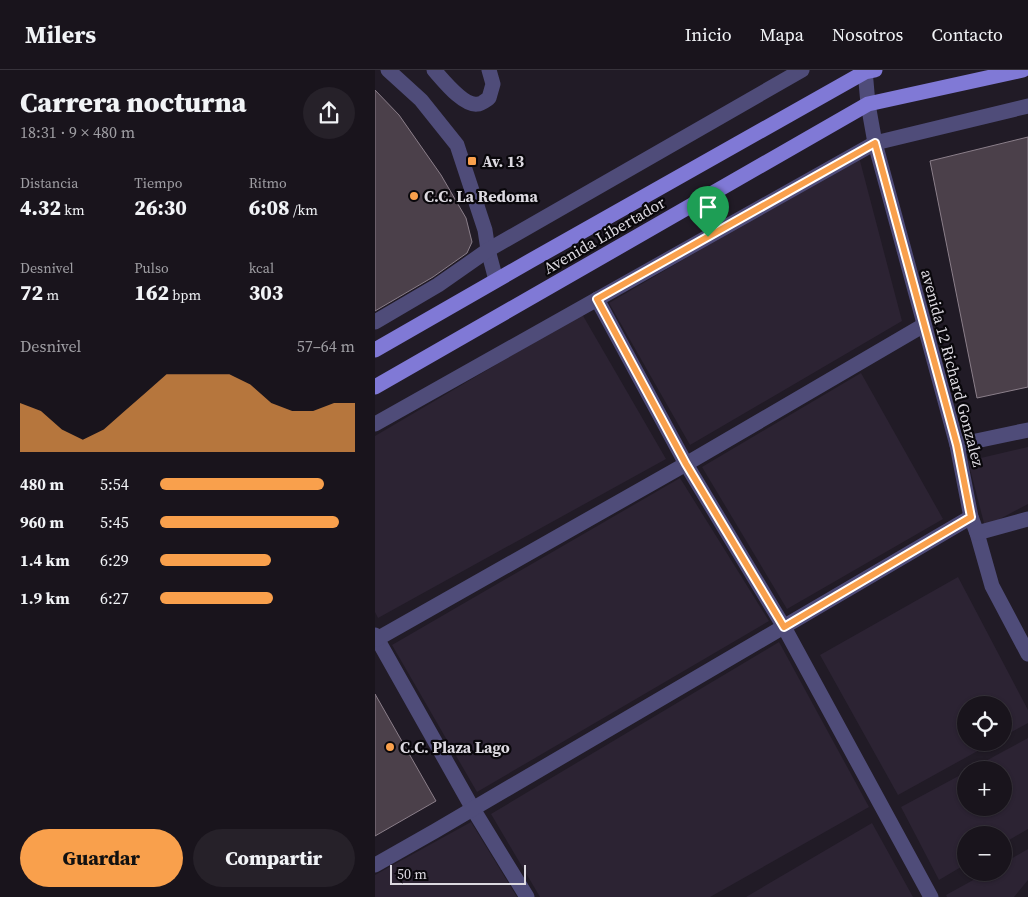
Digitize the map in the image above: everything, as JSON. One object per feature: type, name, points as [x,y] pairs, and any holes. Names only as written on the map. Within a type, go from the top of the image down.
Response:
[{"type":"main road","name":"Avenida Libertador","points":[[375,387],[868,104],[1023,70]]},
{"type":"main road","name":"Avenida Libertador","points":[[375,350],[868,71]]},
{"type":"street","points":[[389,70],[421,100],[457,145],[485,230],[496,280]]},
{"type":"street","points":[[434,70],[458,96],[467,102],[478,104],[489,98],[493,84],[489,70]]},
{"type":"street","points":[[451,70],[458,96]]},
{"type":"street","points":[[375,322],[438,286],[488,250],[803,70]]},
{"type":"street","name":"avenida 12 Richard Gonzalez","points":[[868,71],[868,104],[875,143],[957,445],[971,517],[991,586],[1028,654]]},
{"type":"street","points":[[375,424],[875,143],[1028,106]]},
{"type":"street","points":[[597,299],[686,464],[784,627],[931,897]]},
{"type":"street","points":[[527,897],[473,809],[376,637],[686,464],[924,325]]},
{"type":"street","points":[[957,445],[1028,430]]},
{"type":"street","points":[[375,865],[971,517]]},
{"type":"street","points":[[977,533],[1028,519]]},
{"type":"shaded area","points":[[859,157],[902,321],[690,445],[609,303]]},
{"type":"shaded area","points":[[582,314],[666,459],[378,618],[375,612],[375,436]]},
{"type":"shaded area","points":[[861,373],[943,519],[787,609],[702,467]]},
{"type":"shaded area","points":[[1028,447],[1028,504],[985,527],[968,461]]},
{"type":"shaded area","points":[[680,478],[769,621],[477,792],[392,645]]},
{"type":"shaded area","points":[[958,577],[1028,710],[1028,723],[1012,732],[1012,696],[957,696],[957,751],[978,751],[898,795],[820,655]]},
{"type":"shaded area","points":[[779,642],[869,807],[710,897],[540,897],[491,814]]},
{"type":"shaded area","points":[[1028,738],[1028,829],[1012,838],[1012,826],[957,826],[957,869],[939,880],[901,807],[957,777],[957,816],[1012,816],[1012,761],[986,761],[1004,751],[1012,751],[1012,747]]},
{"type":"shaded area","points":[[471,822],[517,897],[375,897],[375,875]]},
{"type":"shaded area","points":[[872,823],[913,897],[746,897]]},
{"type":"shaded area","points":[[1028,849],[1028,880],[1014,897],[947,897],[946,895],[971,881],[1012,881],[1012,858]]},
{"type":"building","name":"C.C. La Redoma","points":[[375,90],[399,115],[441,175],[466,218],[472,242],[467,253],[433,277],[375,311]]},
{"type":"building","points":[[1028,137],[1028,387],[977,398],[930,161]]},
{"type":"building","name":"C.C. Plaza Lago","points":[[375,694],[436,801],[375,836]]},
{"type":"place","name":"Av. 13","points":[[472,161]]},
{"type":"place","name":"C.C. La Redoma","points":[[414,196]]},
{"type":"place","name":"C.C. Plaza Lago","points":[[390,747]]},
{"type":"route","points":[[875,143],[957,445],[971,517],[784,627],[686,464],[597,299],[708,237],[875,143]]}]
